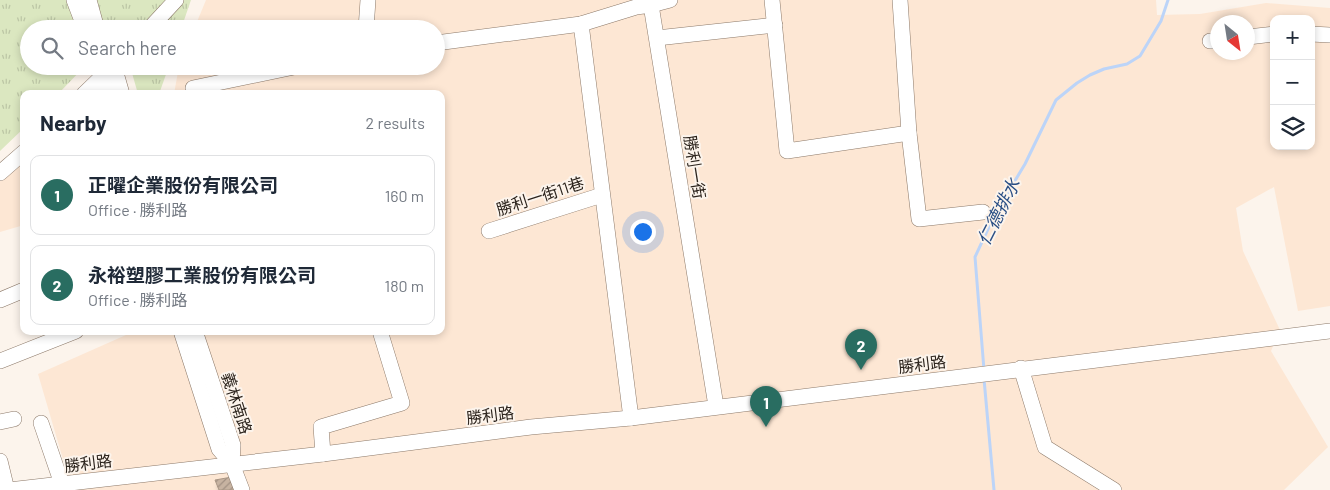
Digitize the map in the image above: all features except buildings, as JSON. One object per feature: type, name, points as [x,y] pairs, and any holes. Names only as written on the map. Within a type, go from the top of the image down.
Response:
[{"type":"street","points":[[74,0],[82,20]]},
{"type":"street","points":[[88,0],[94,20]]},
{"type":"street","points":[[157,20],[176,0]]},
{"type":"street","points":[[367,20],[368,0]]},
{"type":"street","points":[[445,42],[581,24],[636,7],[670,0]]},
{"type":"street","points":[[772,0],[787,151],[909,133]]},
{"type":"street","points":[[900,0],[909,133],[919,219],[983,212]]},
{"type":"street","name":"勝利一街","points":[[651,5],[716,406]]},
{"type":"street","points":[[581,24],[631,418]]},
{"type":"street","points":[[657,38],[775,25]]},
{"type":"street","points":[[1255,36],[1270,34]]},
{"type":"street","points":[[1315,34],[1330,35]]},
{"type":"street","points":[[88,90],[101,75]]},
{"type":"street","points":[[107,75],[108,90]]},
{"type":"street","points":[[111,75],[120,90]]},
{"type":"street","points":[[192,88],[255,75]]},
{"type":"street","points":[[0,173],[20,156]]},
{"type":"street","name":"勝利一街11巷","points":[[489,231],[602,195]]},
{"type":"street","points":[[0,300],[20,292]]},
{"type":"street","points":[[1114,490],[1045,447],[1020,368],[1330,331]]},
{"type":"street","points":[[0,361],[66,335]]},
{"type":"street","name":"義林南路","points":[[182,335],[219,448],[232,464]]},
{"type":"street","name":"義林南路","points":[[196,335],[232,444],[232,464]]},
{"type":"street","points":[[323,454],[320,427],[402,403],[381,335]]},
{"type":"street","name":"勝利路","points":[[8,490],[63,487],[232,464],[531,427],[631,418],[993,373],[1020,368]]},
{"type":"street","points":[[41,423],[63,487]]},
{"type":"street","points":[[0,461],[8,490]]},
{"type":"street","points":[[232,464],[242,490]]},
{"type":"shaded area","points":[[206,0],[1156,0],[1157,15],[1200,14],[1266,3],[1330,8],[1330,306],[1298,311],[1274,187],[1236,208],[1243,251],[1280,330],[1271,351],[1328,447],[1284,490],[72,490],[38,374],[126,335],[445,335],[445,90],[175,90],[177,75],[445,75],[445,20],[198,20]]},
{"type":"shaded area","points":[[20,150],[20,226],[0,232],[0,169]]},
{"type":"green space","points":[[0,0],[191,0],[184,20],[20,20],[20,75],[76,75],[62,90],[20,90],[20,132],[0,151]]},
{"type":"green space","points":[[133,75],[166,75],[160,90],[137,90]]},
{"type":"waterway","name":"仁德排水","points":[[984,370],[975,257],[995,214],[1025,164],[1056,100],[1090,75],[1104,69],[1127,64],[1140,56],[1161,21],[1168,0]]},
{"type":"waterway","name":"仁德排水","points":[[984,379],[994,490]]},
{"type":"place","name":"永裕塑膠工業股份有限公司","points":[[861,370]]},
{"type":"place","name":"正曜企業股份有限公司","points":[[766,427]]}]
